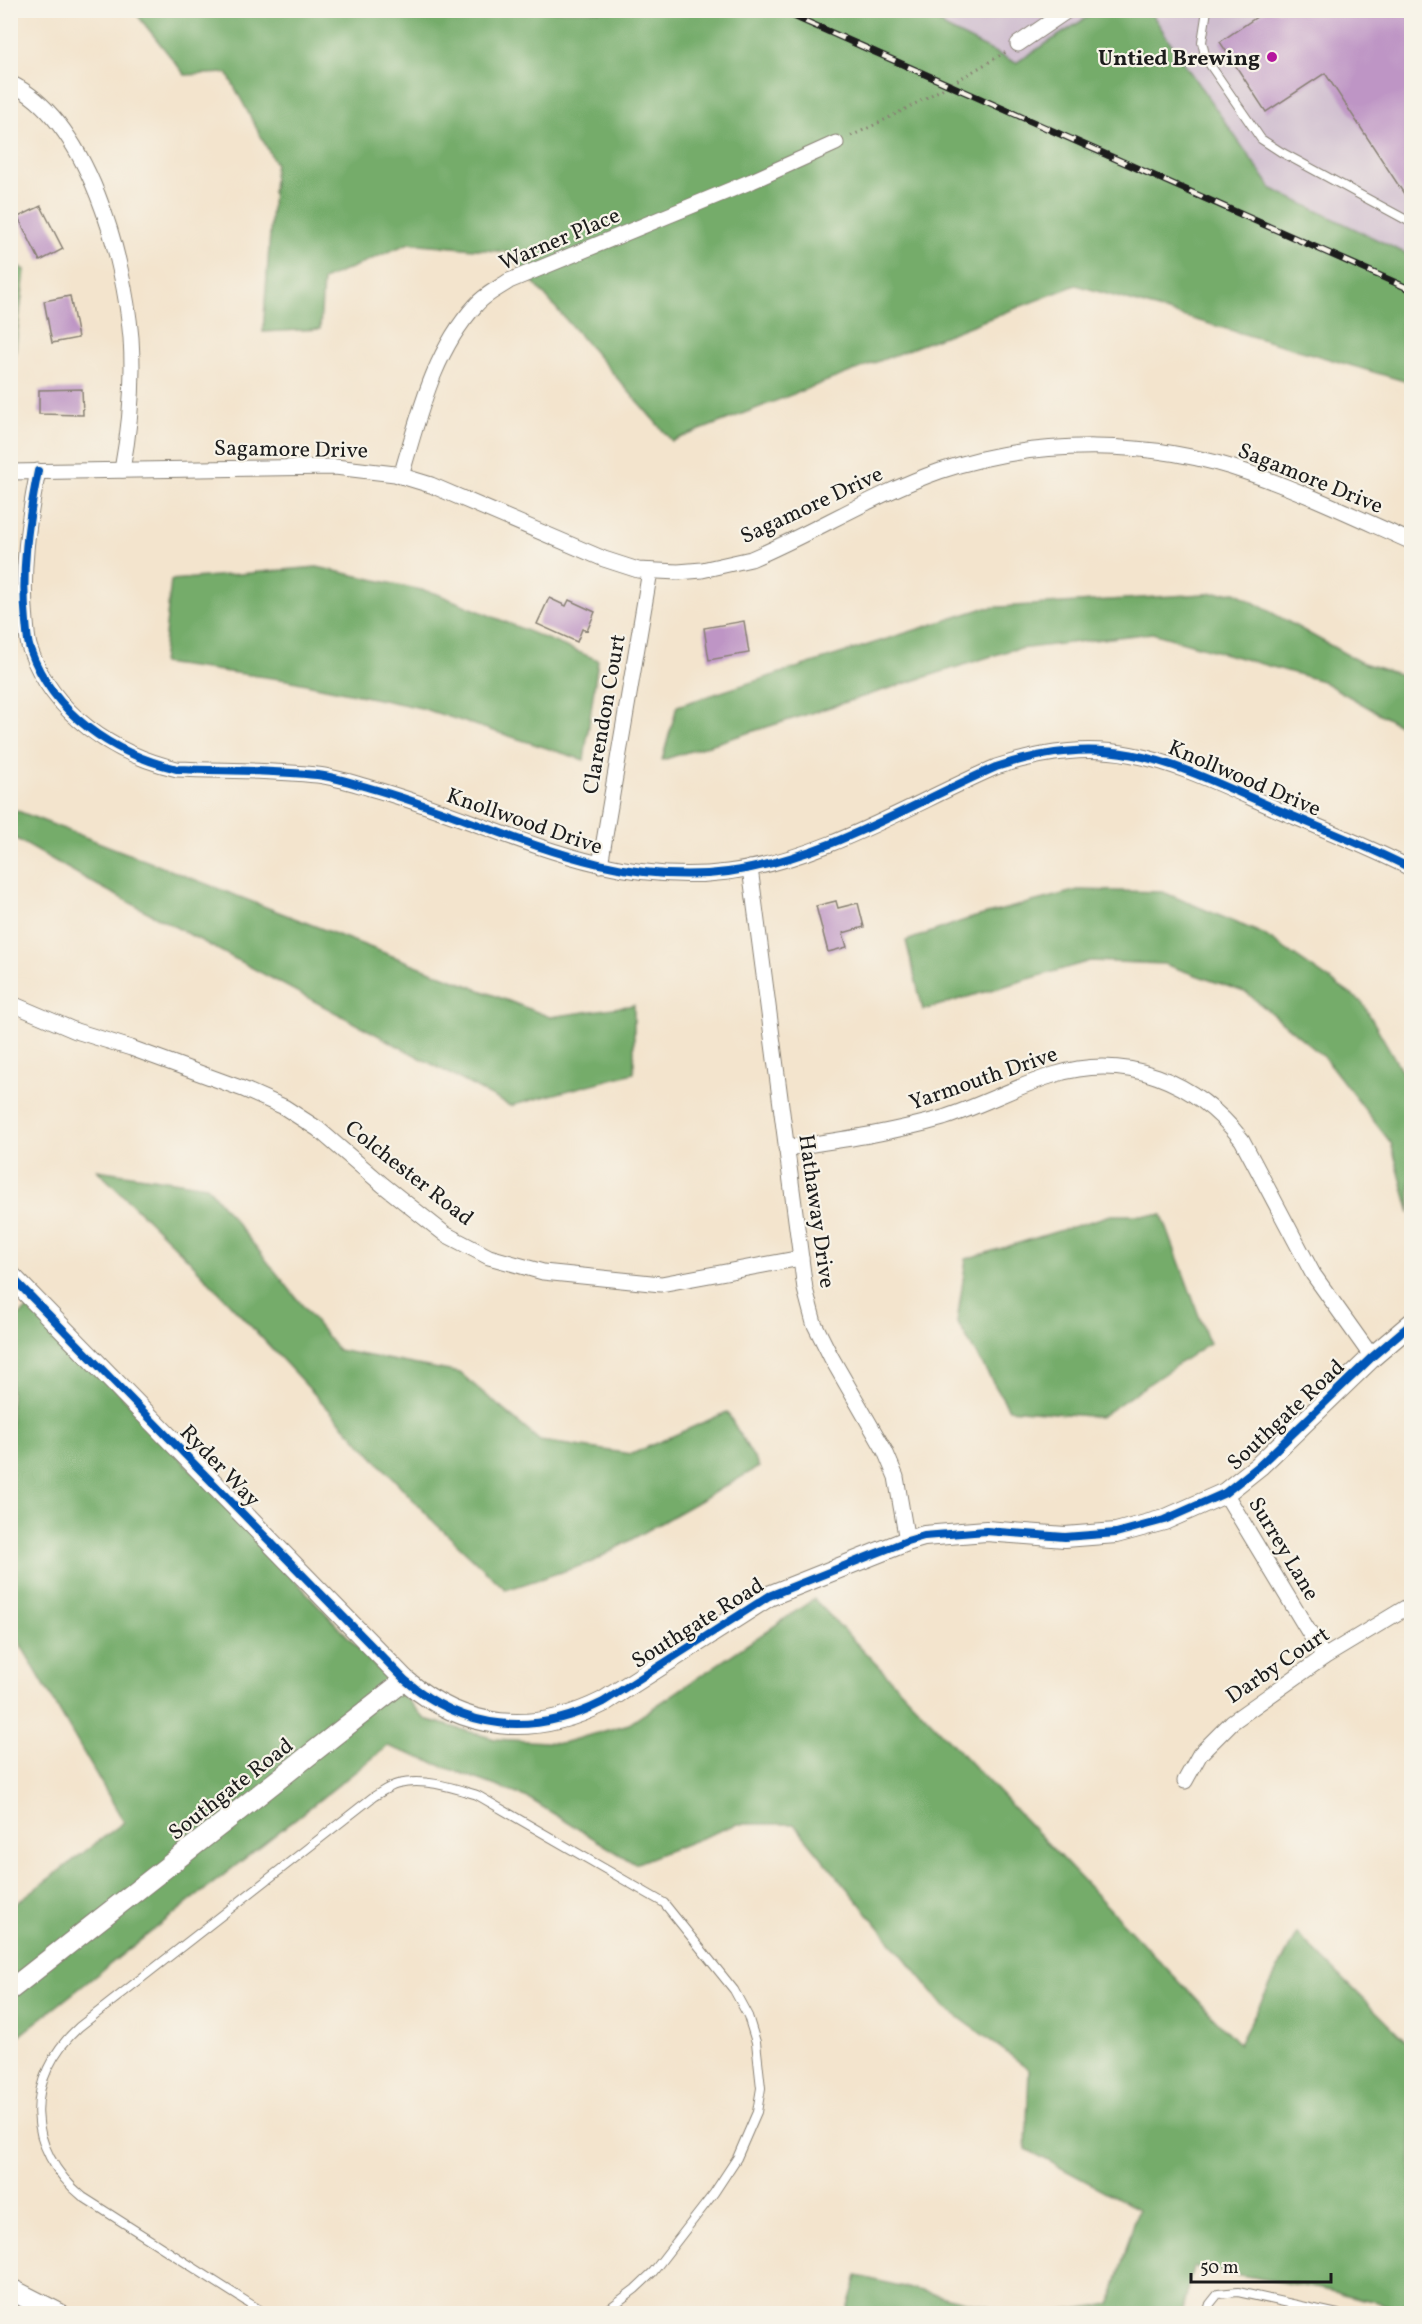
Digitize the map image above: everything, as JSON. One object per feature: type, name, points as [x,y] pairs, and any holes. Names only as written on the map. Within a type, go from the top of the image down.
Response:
[{"type":"main road","points":[[10,2289],[59,2313]]},
{"type":"street","points":[[1018,45],[1068,10]]},
{"type":"street","points":[[10,83],[39,102],[68,135],[96,192],[112,240],[124,289],[131,339],[132,389],[123,470]]},
{"type":"street","name":"Warner Place","points":[[401,476],[426,393],[446,345],[477,303],[509,281],[752,181],[836,143]]},
{"type":"street","name":"Sagamore Drive","points":[[10,471],[335,467],[401,476],[431,485],[604,559],[638,570],[702,570],[751,559],[888,492],[942,471],[992,458],[1043,450],[1095,447],[1146,450],[1197,459],[1247,472],[1412,542]]},
{"type":"street","name":"Knollwood Drive","points":[[38,471],[29,515],[24,560],[24,605],[29,647],[47,683],[72,714],[103,740],[139,758],[177,769],[320,775],[422,803],[565,856],[649,874],[679,874],[727,872],[803,854],[840,840],[996,767],[1048,753],[1075,750],[1128,753],[1180,767],[1412,869]]},
{"type":"street","name":"Clarendon Court","points":[[600,865],[650,571]]},
{"type":"street","name":"Hathaway Drive","points":[[750,868],[805,1289],[814,1323],[885,1451],[896,1477],[907,1541]]},
{"type":"street","name":"Colchester Road","points":[[10,1003],[76,1031],[131,1048],[243,1089],[284,1107],[318,1129],[382,1185],[445,1234],[489,1257],[543,1272],[661,1284],[801,1258]]},
{"type":"street","name":"Yarmouth Drive","points":[[786,1148],[890,1132],[944,1117],[1037,1081],[1071,1071],[1106,1068],[1141,1072],[1158,1077],[1205,1101],[1225,1119],[1242,1140],[1313,1274],[1371,1357]]},
{"type":"street","name":"Ryder Way","points":[[10,1275],[405,1680]]},
{"type":"street","name":"Southgate Road","points":[[10,1990],[405,1680],[448,1709],[481,1720],[516,1725],[550,1722],[567,1718],[603,1702],[769,1596],[907,1541],[924,1536],[986,1531],[1065,1537],[1116,1533],[1164,1520],[1225,1493],[1259,1466],[1371,1357],[1412,1323]]},
{"type":"street","name":"Surrey Lane","points":[[1225,1493],[1324,1658]]},
{"type":"street","name":"Darby Court","points":[[1185,1781],[1200,1754],[1232,1722],[1324,1658],[1412,1604]]},
{"type":"lane","points":[[1207,10],[1202,35],[1203,51],[1261,139],[1412,223]]},
{"type":"lane","points":[[266,2313],[83,2197],[67,2184],[46,2154],[41,2136],[40,2089],[54,2055],[79,2027],[373,1797],[396,1784],[420,1782],[445,1786],[477,1796],[664,1903],[734,1990],[748,2016],[756,2042],[761,2088],[757,2112],[737,2158],[714,2193],[652,2272],[635,2289],[602,2313]]},
{"type":"lane","points":[[1207,2313],[1210,2304],[1218,2294],[1238,2292],[1338,2313]]},
{"type":"path","points":[[836,143],[901,112],[1018,45]]},
{"type":"shaded area","points":[[927,11],[1097,11],[1016,63],[946,28]]},
{"type":"shaded area","points":[[1150,11],[1411,11],[1411,256],[1272,189]]},
{"type":"green space","points":[[134,11],[927,11],[946,28],[1016,63],[1097,11],[1150,11],[1272,189],[1411,256],[1411,383],[1076,285],[672,441],[507,252],[409,243],[323,280],[320,329],[263,332],[275,163],[227,73],[185,75]]},
{"type":"green space","points":[[11,262],[25,270],[11,387]]},
{"type":"green space","points":[[317,567],[435,593],[598,660],[584,760],[421,708],[287,680],[162,663],[171,580]]},
{"type":"green space","points":[[1235,592],[1360,662],[1411,678],[1411,732],[1322,681],[1152,633],[1011,650],[662,760],[677,706],[984,608]]},
{"type":"green space","points":[[10,808],[550,1017],[634,1005],[634,1073],[510,1106],[97,885],[11,836]]},
{"type":"green space","points":[[1078,890],[1163,892],[1263,934],[1362,1002],[1411,1087],[1410,1213],[1391,1143],[1324,1057],[1247,993],[1164,964],[1090,961],[923,1010],[906,941],[968,919]]},
{"type":"green space","points":[[97,1170],[207,1186],[338,1350],[460,1373],[540,1441],[632,1454],[727,1412],[759,1467],[592,1562],[506,1590],[435,1523],[187,1258]]},
{"type":"green space","points":[[1111,1215],[1162,1215],[1209,1343],[1100,1417],[1009,1409],[957,1322],[966,1259]]},
{"type":"green space","points":[[35,1303],[425,1719],[495,1739],[562,1743],[629,1724],[814,1599],[1239,2044],[1297,1933],[1411,2046],[1411,2310],[1321,2289],[1194,2267],[1182,2313],[1047,2313],[1110,2304],[1138,2209],[1026,2149],[1029,2069],[945,2007],[794,1824],[737,1824],[635,1864],[528,1798],[388,1746],[11,2042],[11,1907],[124,1822],[11,1628],[11,1322]]},
{"type":"green space","points":[[857,2276],[1017,2313],[846,2313]]},
{"type":"building","points":[[1267,10],[1412,10],[1412,206],[1325,73],[1266,112],[1220,42]]},
{"type":"building","points":[[41,206],[63,249],[40,261],[18,217]]},
{"type":"building","points":[[70,296],[78,338],[52,343],[44,301]]},
{"type":"building","points":[[82,389],[83,415],[39,414],[39,390]]},
{"type":"building","points":[[549,598],[566,606],[569,600],[595,612],[587,631],[582,629],[577,642],[537,624]]},
{"type":"building","points":[[744,621],[749,653],[709,660],[704,628]]},
{"type":"building","points":[[836,901],[838,908],[858,903],[864,927],[843,933],[847,947],[828,952],[816,906]]},
{"type":"railway","points":[[780,10],[1412,290]]},
{"type":"cycle path","points":[[38,471],[28,527],[24,584],[27,636],[40,672],[70,712],[88,728],[108,742],[130,753],[177,769],[282,772],[330,777],[415,802],[546,849],[590,862],[634,871],[680,875],[728,872],[798,855],[865,829],[996,767],[1038,756],[1076,751],[1111,752],[1144,757],[1209,779],[1412,869]]},
{"type":"cycle path","points":[[10,1275],[405,1680],[451,1710],[476,1719],[525,1724],[577,1713],[603,1702],[769,1596],[907,1541],[924,1536],[986,1531],[1065,1537],[1116,1533],[1164,1520],[1225,1493],[1259,1466],[1372,1357],[1412,1323]]},
{"type":"place","name":"Untied Brewing","points":[[1272,57]]}]
